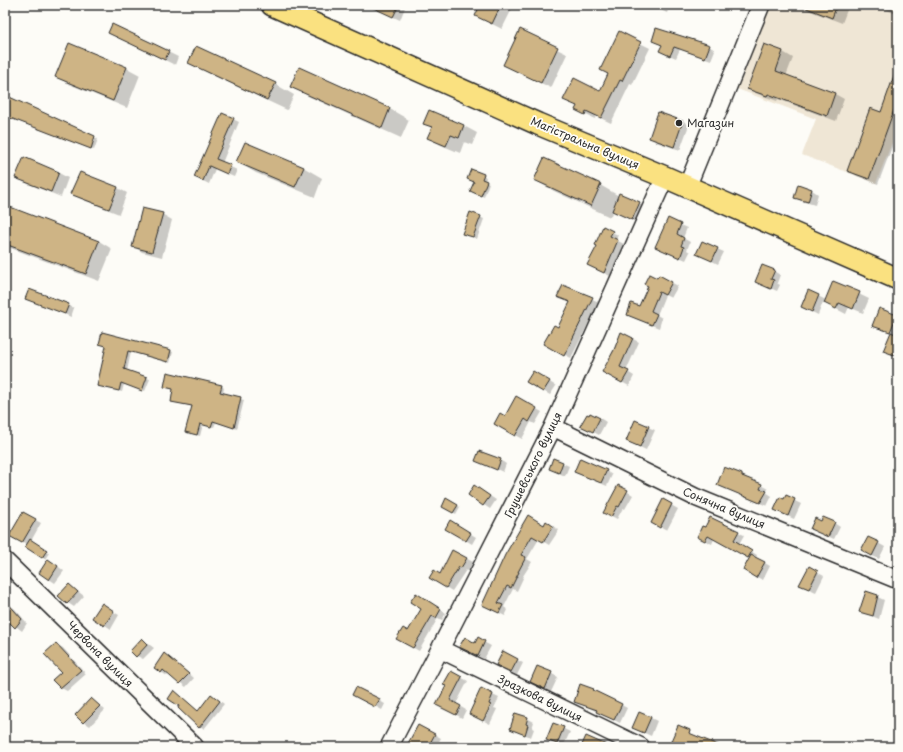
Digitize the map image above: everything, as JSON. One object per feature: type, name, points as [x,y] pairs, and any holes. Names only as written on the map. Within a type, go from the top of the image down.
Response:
[{"type":"main road","name":"Магістральна вулиця","points":[[272,5],[538,124],[665,177],[898,279]]},
{"type":"street","points":[[687,187],[761,5]]},
{"type":"street","name":"Грушевського вулиця","points":[[389,747],[553,427],[665,177]]},
{"type":"street","name":"Сонячна вулиця","points":[[553,427],[695,497],[898,580]]},
{"type":"street","name":"Червона вулиця","points":[[5,561],[195,747]]},
{"type":"street","name":"Зразкова вулиця","points":[[440,650],[641,747]]},
{"type":"shaded area","points":[[766,5],[898,5],[898,127],[876,183],[802,155],[816,119],[732,87]]},
{"type":"building","points":[[367,5],[399,5],[393,17]]},
{"type":"building","points":[[480,5],[501,5],[492,24],[475,16]]},
{"type":"building","points":[[799,5],[837,5],[832,18]]},
{"type":"building","points":[[112,24],[169,51],[165,60],[108,33]]},
{"type":"building","points":[[656,28],[710,45],[705,58],[674,47],[670,56],[659,51],[662,45],[652,41]]},
{"type":"building","points":[[520,29],[558,47],[541,83],[503,65]]},
{"type":"building","points":[[619,31],[641,42],[622,81],[620,80],[601,118],[586,111],[585,115],[575,110],[577,106],[563,100],[574,78],[600,91],[608,74],[600,70]]},
{"type":"building","points":[[69,43],[127,67],[113,101],[55,77]]},
{"type":"building","points":[[764,44],[783,51],[776,71],[835,93],[827,116],[768,94],[767,96],[747,89]]},
{"type":"building","points":[[196,46],[276,83],[267,100],[188,63]]},
{"type":"building","points":[[299,67],[390,108],[382,128],[290,87]]},
{"type":"building","points":[[897,67],[898,111],[894,110],[869,179],[847,171],[870,108],[881,112]]},
{"type":"building","points":[[5,95],[95,136],[91,149],[5,116]]},
{"type":"building","points":[[429,110],[464,125],[459,138],[451,135],[446,146],[427,138],[432,127],[423,124]]},
{"type":"building","points":[[658,112],[683,121],[674,147],[649,138]]},
{"type":"building","points":[[222,113],[234,118],[216,159],[231,165],[227,174],[209,166],[203,181],[194,177]]},
{"type":"building","points":[[245,142],[304,167],[295,187],[236,162]]},
{"type":"building","points":[[24,157],[59,172],[51,192],[15,178]]},
{"type":"building","points":[[544,158],[601,184],[591,206],[534,180]]},
{"type":"building","points":[[471,169],[484,174],[482,179],[487,181],[481,196],[470,191],[474,182],[467,179]]},
{"type":"building","points":[[80,172],[118,187],[109,209],[70,194]]},
{"type":"building","points":[[798,184],[812,189],[808,202],[794,198]]},
{"type":"building","points":[[619,193],[640,202],[632,220],[612,211]]},
{"type":"building","points":[[5,205],[99,241],[86,274],[5,244]]},
{"type":"building","points":[[142,208],[163,213],[152,252],[132,247]]},
{"type":"building","points":[[470,212],[481,216],[473,237],[462,234]]},
{"type":"building","points":[[668,218],[681,224],[677,234],[684,238],[681,246],[684,247],[680,258],[655,247]]},
{"type":"building","points":[[603,226],[613,231],[610,236],[618,240],[604,273],[587,265],[597,246],[595,245]]},
{"type":"building","points":[[702,241],[718,248],[712,261],[696,254]]},
{"type":"building","points":[[762,265],[775,270],[771,279],[774,280],[771,289],[755,282]]},
{"type":"building","points":[[649,274],[657,278],[659,275],[672,282],[665,295],[659,292],[651,311],[657,314],[652,325],[627,315],[631,303],[639,306],[648,286],[644,284]]},
{"type":"building","points":[[833,281],[860,292],[853,309],[839,303],[836,309],[824,303]]},
{"type":"building","points":[[563,285],[593,297],[564,356],[543,344],[554,325],[558,327],[570,302],[557,297]]},
{"type":"building","points":[[29,289],[69,304],[65,314],[25,299]]},
{"type":"building","points":[[808,290],[819,295],[812,312],[801,307]]},
{"type":"building","points":[[879,308],[897,315],[890,332],[872,326]]},
{"type":"building","points":[[102,332],[171,350],[168,362],[128,351],[124,369],[147,377],[142,391],[121,383],[119,391],[97,386],[106,346],[99,344]]},
{"type":"building","points":[[621,332],[633,338],[620,367],[629,371],[622,383],[602,372],[614,350]]},
{"type":"building","points":[[891,332],[898,335],[898,344],[894,355],[883,351]]},
{"type":"building","points":[[533,371],[550,381],[543,392],[526,382]]},
{"type":"building","points":[[167,372],[222,385],[220,392],[241,397],[234,428],[213,421],[211,427],[200,424],[197,435],[185,432],[192,406],[171,402],[173,389],[164,387]]},
{"type":"building","points":[[516,396],[537,408],[529,422],[525,419],[515,436],[494,424],[500,413],[505,416]]},
{"type":"building","points":[[590,413],[600,418],[593,432],[580,426],[587,414],[589,415]]},
{"type":"building","points":[[635,420],[649,426],[640,447],[626,441]]},
{"type":"building","points":[[479,451],[501,459],[497,470],[475,461]]},
{"type":"building","points":[[553,458],[563,462],[559,473],[549,469]]},
{"type":"building","points":[[580,458],[607,470],[601,483],[574,472]]},
{"type":"building","points":[[724,467],[762,484],[760,489],[767,491],[760,503],[717,485]]},
{"type":"building","points":[[474,485],[490,496],[483,506],[468,495]]},
{"type":"building","points":[[618,485],[628,490],[619,507],[617,506],[611,517],[603,513]]},
{"type":"building","points":[[786,495],[795,499],[788,516],[774,510],[780,497],[784,499]]},
{"type":"building","points":[[446,498],[458,505],[453,513],[442,507]]},
{"type":"building","points":[[663,499],[672,504],[660,528],[651,523]]},
{"type":"building","points":[[23,512],[36,519],[22,543],[9,536]]},
{"type":"building","points":[[528,515],[544,525],[546,521],[553,526],[543,542],[532,536],[521,555],[526,557],[511,588],[507,586],[498,603],[503,605],[499,613],[482,605],[505,555]]},
{"type":"building","points":[[710,517],[739,531],[734,540],[752,551],[748,558],[708,536],[705,541],[697,537],[702,526],[705,527]]},
{"type":"building","points":[[823,517],[835,522],[828,537],[810,529],[815,518],[821,521]]},
{"type":"building","points":[[450,520],[471,533],[466,541],[445,529]]},
{"type":"building","points":[[868,537],[879,542],[872,556],[861,550]]},
{"type":"building","points":[[30,539],[47,550],[42,558],[25,547]]},
{"type":"building","points":[[452,550],[467,558],[461,568],[459,567],[446,588],[429,578],[434,570],[440,574]]},
{"type":"building","points":[[751,555],[765,562],[756,578],[743,570]]},
{"type":"building","points":[[48,559],[58,566],[49,580],[39,573]]},
{"type":"building","points":[[809,566],[818,571],[809,589],[799,585]]},
{"type":"building","points":[[69,584],[78,592],[67,604],[58,596]]},
{"type":"building","points":[[866,591],[878,595],[873,616],[859,612]]},
{"type":"building","points":[[416,593],[441,609],[436,618],[432,616],[413,648],[396,639],[403,628],[408,631],[421,609],[410,602]]},
{"type":"building","points":[[5,600],[22,619],[15,628],[6,619],[5,621]]},
{"type":"building","points":[[102,603],[114,611],[104,626],[92,618]]},
{"type":"building","points":[[465,637],[475,643],[478,637],[485,641],[478,656],[459,647]]},
{"type":"building","points":[[142,638],[148,644],[136,657],[130,651]]},
{"type":"building","points":[[56,643],[81,670],[60,688],[52,680],[61,672],[44,654]]},
{"type":"building","points":[[503,651],[518,659],[511,672],[496,665]]},
{"type":"building","points":[[164,653],[189,674],[179,684],[163,670],[161,673],[154,668]]},
{"type":"building","points":[[537,666],[552,672],[545,689],[530,682]]},
{"type":"building","points":[[451,671],[462,677],[450,700],[461,706],[456,715],[436,705],[446,686],[443,685]]},
{"type":"building","points":[[580,684],[594,689],[593,690],[622,704],[614,720],[596,712],[597,710],[574,702]]},
{"type":"building","points":[[356,687],[380,699],[375,707],[352,695]]},
{"type":"building","points":[[481,688],[493,694],[489,704],[491,705],[483,721],[469,714]]},
{"type":"building","points":[[174,690],[198,711],[211,694],[220,701],[199,728],[178,708],[179,706],[168,699]]},
{"type":"building","points":[[91,698],[100,706],[83,723],[75,715]]},
{"type":"building","points":[[639,712],[651,717],[644,733],[632,728]]},
{"type":"building","points":[[515,713],[528,717],[526,724],[528,725],[525,735],[510,729]]},
{"type":"building","points":[[553,723],[564,727],[557,744],[546,740]]},
{"type":"building","points":[[418,725],[435,734],[428,747],[406,747]]},
{"type":"building","points":[[678,725],[690,730],[689,733],[723,747],[685,747],[671,741]]},
{"type":"building","points":[[586,736],[611,747],[581,747]]},
{"type":"place","name":"Магазин","points":[[679,123]]}]
